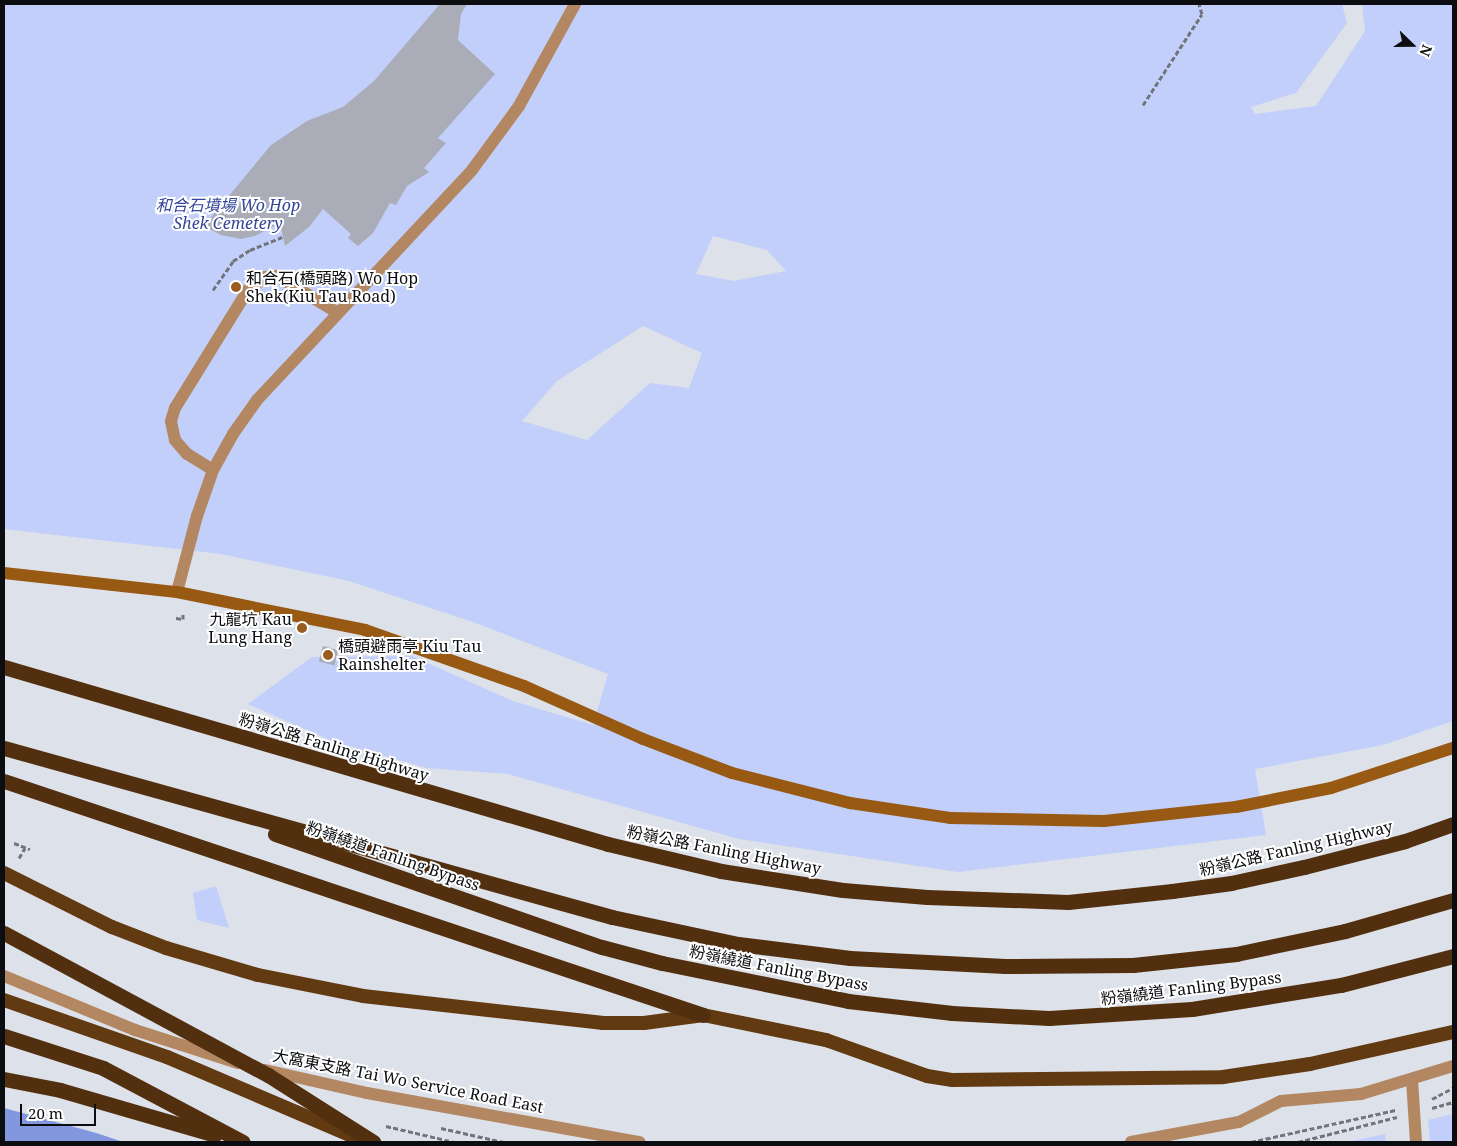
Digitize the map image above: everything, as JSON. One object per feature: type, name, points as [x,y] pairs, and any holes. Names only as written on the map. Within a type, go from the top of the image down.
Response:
[{"type":"highway","name":"粉嶺公路 Fanling Highway","points":[[4,667],[599,842],[721,871],[843,890],[927,897],[1068,902],[1172,891],[1231,883],[1304,867],[1404,841],[1453,824]]},
{"type":"highway","points":[[4,748],[612,917],[738,944],[850,958],[1005,966],[1142,964],[1272,946],[1345,931],[1453,900]]},
{"type":"highway","points":[[4,781],[704,1015],[826,1040],[928,1076],[953,1080],[1223,1077],[1310,1064],[1453,1032]]},
{"type":"highway","name":"粉嶺繞道 Fanling Bypass","points":[[122,781],[602,947],[736,980],[848,1000],[1003,1017],[1099,1017],[1246,1001],[1341,985],[1453,956]]},
{"type":"highway","points":[[4,873],[95,920],[210,963],[363,996],[603,1022],[644,1023],[704,1015]]},
{"type":"highway","points":[[4,933],[268,1075],[373,1142]]},
{"type":"highway","points":[[4,1000],[167,1057],[367,1142]]},
{"type":"highway","points":[[4,1036],[103,1068],[242,1142]]},
{"type":"highway","points":[[4,1079],[60,1090],[242,1142]]},
{"type":"main road","points":[[4,573],[177,592],[307,616],[419,647],[524,686],[643,740],[732,773],[850,804],[942,817],[1051,823],[1191,814],[1331,788],[1453,748]]},
{"type":"street","points":[[177,592],[184,558],[213,470],[233,434],[257,400],[472,170],[519,106],[575,4]]},
{"type":"street","points":[[213,470],[187,454],[175,440],[171,421],[174,408],[248,290],[265,278],[278,276],[338,313]]},
{"type":"street","name":"大窩東支路 Tai Wo Service Road East","points":[[4,976],[135,1030],[289,1076],[640,1142]]},
{"type":"street","points":[[1130,1142],[1239,1122],[1281,1101],[1354,1095],[1412,1080],[1453,1066]]},
{"type":"street","points":[[1412,1080],[1416,1142]]},
{"type":"path","points":[[1143,105],[1202,14],[1199,4]]},
{"type":"path","points":[[213,290],[233,261],[250,250],[283,237]]},
{"type":"path","points":[[176,618],[183,619],[184,610]]},
{"type":"path","points":[[14,843],[30,849]]},
{"type":"path","points":[[1251,1142],[1414,1113],[1453,1088]]},
{"type":"path","points":[[1298,1142],[1453,1102]]},
{"type":"path","points":[[382,1127],[390,1126],[455,1142]]},
{"type":"path","points":[[436,1127],[503,1142]]},
{"type":"green space","name":"和合石墳場 Wo Hop Shek Cemetery","points":[[4,4],[1342,4],[1347,23],[1296,93],[1251,107],[1255,114],[1316,106],[1365,31],[1362,4],[1453,4],[1453,721],[1383,745],[1255,769],[1266,835],[958,872],[739,839],[508,774],[427,768],[334,742],[248,704],[312,657],[412,656],[513,701],[593,725],[608,674],[473,622],[349,581],[221,554],[4,529]],"holes":[[[713,236],[767,250],[786,271],[734,281],[696,274]],[[643,326],[702,353],[689,388],[650,383],[587,440],[522,421],[557,381]]]},
{"type":"green space","points":[[216,886],[229,928],[197,920],[193,893]]},
{"type":"green space","points":[[1453,1114],[1453,1142],[1430,1142],[1428,1120]]},
{"type":"green space","points":[[1385,1134],[1386,1142],[1348,1142]]},
{"type":"water","points":[[4,1094],[44,1115],[123,1142],[4,1142]]},
{"type":"pier","points":[[4,1092],[45,1113],[126,1141],[4,1108]]},
{"type":"building","points":[[440,4],[467,4],[461,14],[458,40],[495,74],[438,138],[446,143],[424,168],[429,172],[407,186],[396,205],[390,203],[373,233],[358,246],[348,238],[351,234],[323,209],[309,227],[285,246],[280,223],[255,236],[241,239],[221,235],[204,226],[271,145],[307,121],[343,107],[374,81]]},
{"type":"building","name":"橋頭避雨亭 Kiu Tau Rainshelter","points":[[323,646],[338,650],[334,666],[319,661]]},
{"type":"place","name":"和合石(橋頭路) Wo Hop Shek(Kiu Tau Road)","points":[[236,287]]},
{"type":"place","name":"九龍坑 Kau Lung Hang","points":[[302,628]]},
{"type":"place","name":"橋頭避雨亭 Kiu Tau Rainshelter","points":[[328,655]]}]
